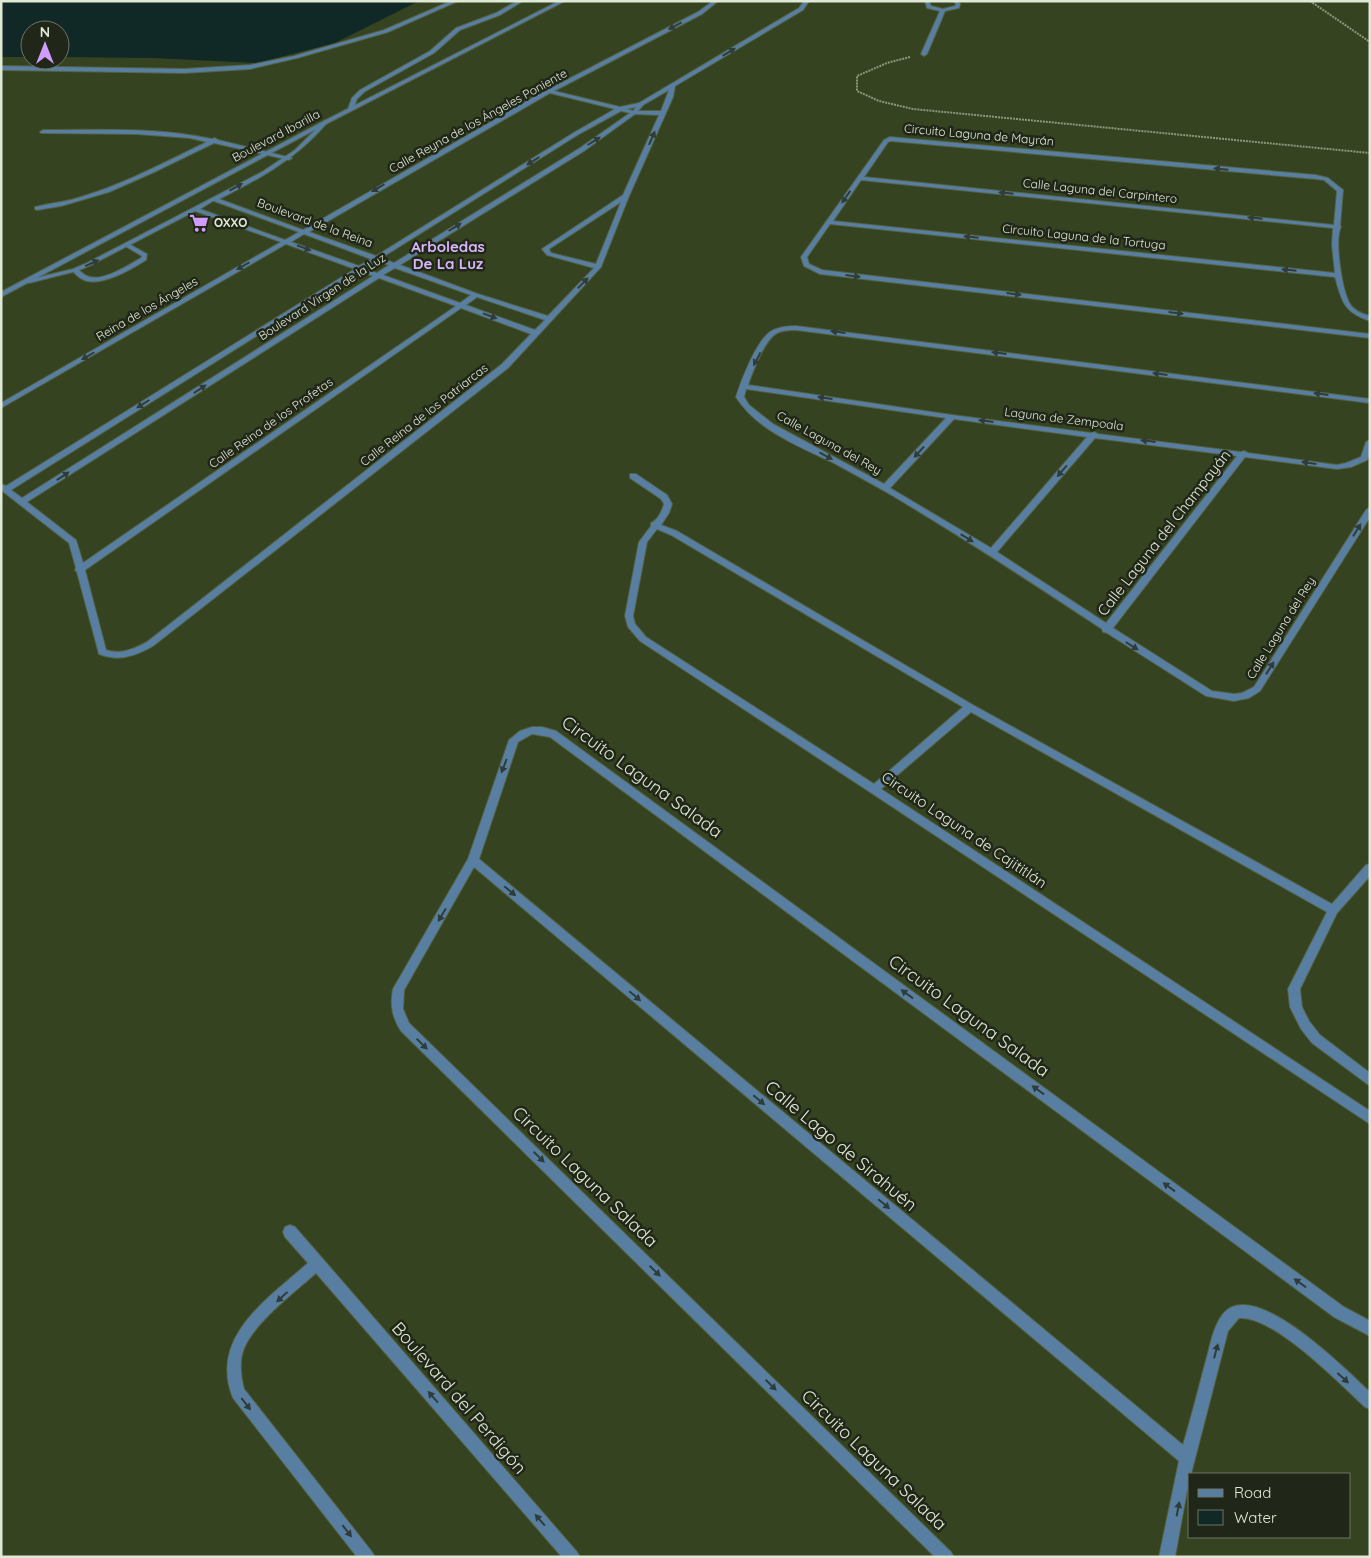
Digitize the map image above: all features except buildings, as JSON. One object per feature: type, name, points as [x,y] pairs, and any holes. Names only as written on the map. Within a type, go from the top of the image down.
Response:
[{"type":"street","points":[[1,68],[184,71],[250,67],[295,58],[386,31],[456,1]]},
{"type":"street","points":[[351,109],[355,98],[362,91],[432,52],[458,29],[498,14],[521,1]]},
{"type":"street","name":"Boulevard Ibarilla","points":[[1,295],[324,123],[563,1]]},
{"type":"street","name":"Calle Reyna de los Ángeles Poniente","points":[[304,231],[549,91],[700,13],[716,1]]},
{"type":"street","points":[[620,109],[641,104],[802,9],[807,1]]},
{"type":"street","points":[[927,1],[929,7],[943,10],[957,8],[958,4],[955,1]]},
{"type":"street","points":[[924,54],[943,10]]},
{"type":"street","name":"Calle Reina de los Patriarcas","points":[[79,570],[102,652],[113,655],[133,652],[150,644],[505,366],[598,267],[626,196],[670,97],[672,86]]},
{"type":"street","points":[[549,91],[636,113],[662,113]]},
{"type":"street","points":[[636,113],[641,104]]},
{"type":"street","name":"Boulevard Virgen de la Luz","points":[[4,488],[361,269],[577,133],[620,109]]},
{"type":"street","name":"Boulevard Virgen de la Luz","points":[[22,502],[636,113]]},
{"type":"street","points":[[29,281],[75,270],[214,199],[289,158],[308,142],[324,123]]},
{"type":"street","points":[[43,132],[136,132],[215,140],[289,158]]},
{"type":"street","name":"Circuito Laguna de Mayrán","points":[[1370,319],[1356,313],[1347,305],[1338,275],[1336,245],[1340,190],[1326,179],[1316,177],[894,139],[886,141],[804,257],[806,265],[820,272],[1370,336]]},
{"type":"street","points":[[37,208],[76,202],[105,193],[215,140]]},
{"type":"street","name":"Calle Laguna del Carpintero","points":[[859,178],[1338,227]]},
{"type":"street","points":[[598,267],[549,254],[545,249],[626,196]]},
{"type":"street","name":"Boulevard de la Reina","points":[[214,199],[476,295],[549,318]]},
{"type":"street","name":"Boulevard de la Reina","points":[[195,209],[536,334]]},
{"type":"street","name":"Circuito Laguna de la Tortuga","points":[[828,222],[1338,275]]},
{"type":"street","name":"Reina de los Ángeles","points":[[1,406],[304,231]]},
{"type":"street","points":[[75,270],[88,279],[99,279],[135,265],[144,259],[145,255],[127,245]]},
{"type":"street","name":"Calle Reina de los Profetas","points":[[79,570],[476,295]]},
{"type":"street","points":[[743,386],[770,335],[780,330],[796,328],[1370,401]]},
{"type":"street","name":"Laguna de Zempoala","points":[[743,386],[952,417],[1337,466],[1348,466],[1364,458],[1370,442]]},
{"type":"street","name":"Calle Laguna del Rey","points":[[743,386],[740,397],[742,401],[774,428],[885,488],[991,553],[1106,630],[1209,694],[1229,698],[1247,696],[1257,689],[1370,510]]},
{"type":"street","points":[[885,488],[952,417]]},
{"type":"street","points":[[991,553],[1094,434]]},
{"type":"street","name":"Calle Laguna del Champayán","points":[[1106,630],[1244,453]]},
{"type":"street","name":"Circuito Laguna de Cajititlán","points":[[633,476],[664,497],[668,504],[665,513],[654,525],[643,542],[629,616],[636,632],[1370,1118]]},
{"type":"street","points":[[4,488],[73,542],[79,570]]},
{"type":"street","points":[[654,525],[674,533],[970,707],[1334,910]]},
{"type":"street","points":[[874,789],[970,707]]},
{"type":"street","name":"Circuito Laguna Salada","points":[[946,1557],[406,1027],[398,1016],[395,1005],[399,989],[472,860],[514,740],[522,733],[532,730],[544,730],[553,734],[1339,1312],[1370,1329]]},
{"type":"street","name":"Calle Lago de Sirahuén","points":[[472,860],[1187,1458]]},
{"type":"street","points":[[1370,868],[1334,910],[1294,989],[1296,1006],[1305,1025],[1316,1039],[1370,1080]]},
{"type":"street","name":"Boulevard del Perdigón","points":[[290,1232],[572,1557]]},
{"type":"street","points":[[317,1263],[253,1324],[240,1341],[233,1377],[238,1393],[366,1557]]},
{"type":"street","points":[[1167,1557],[1187,1458],[1222,1329],[1228,1318],[1240,1311],[1253,1311],[1270,1318],[1316,1354],[1370,1402]]},
{"type":"path","points":[[1310,1],[1370,42]]},
{"type":"path","points":[[924,54],[886,63],[857,76],[857,91],[879,101],[913,109],[1370,153]]},
{"type":"water","points":[[1,1],[419,1],[335,43],[257,63],[153,58],[70,57],[70,20],[20,20],[20,57],[1,57]]},
{"type":"place","name":"OXXO","points":[[199,223]]},
{"type":"district","name":"Arboledas De La Luz","points":[[448,256]]}]
